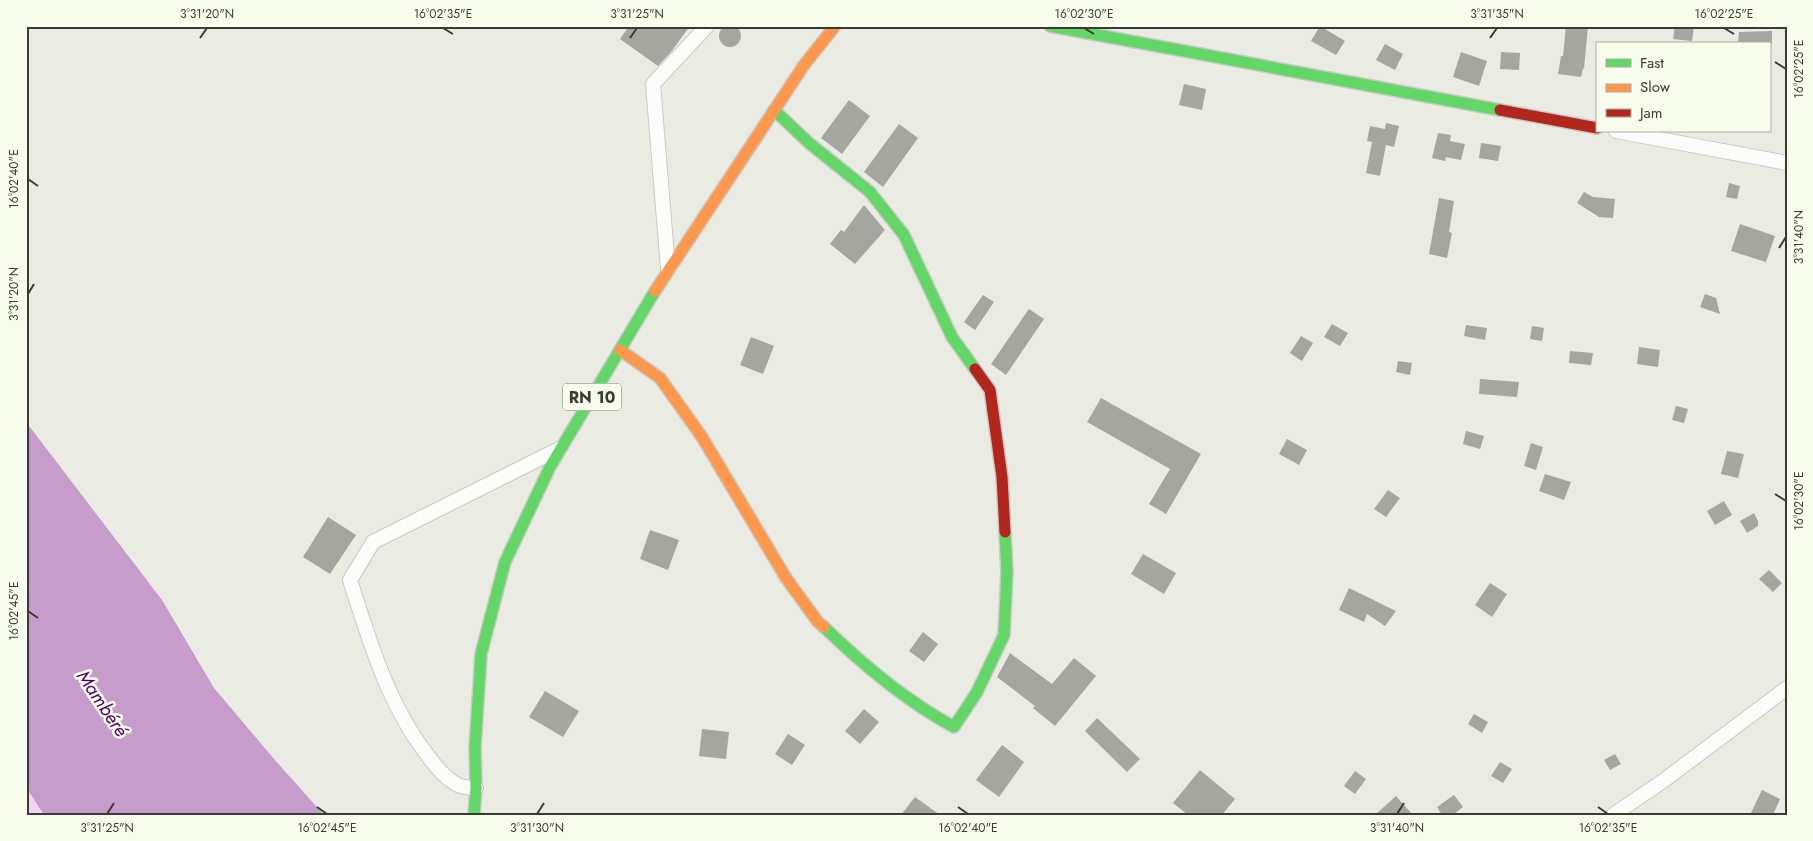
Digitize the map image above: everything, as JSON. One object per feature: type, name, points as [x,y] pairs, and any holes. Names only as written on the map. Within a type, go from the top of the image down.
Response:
[{"type":"street","points":[[668,270],[653,84],[707,26]]},
{"type":"street","name":"RN 10","points":[[474,815],[476,788],[475,748],[481,654],[505,562],[550,467],[668,270],[804,65],[835,26]]},
{"type":"street","points":[[1050,26],[1596,128]]},
{"type":"street","points":[[620,350],[660,378],[702,437],[786,578],[818,622],[853,655],[922,708],[954,726],[977,692],[1004,635],[1007,572],[1002,477],[990,390],[952,338],[904,235],[870,192],[809,143],[774,110]]},
{"type":"street","points":[[1621,132],[1787,163]]},
{"type":"street","points":[[476,788],[459,786],[444,774],[437,768],[410,732],[383,679],[367,636],[350,580],[373,542],[562,447]]},
{"type":"street","points":[[1613,815],[1663,782],[1787,688]]},
{"type":"shaded area","points":[[26,787],[44,815],[26,815]]},
{"type":"water","name":"Mambéré","points":[[26,422],[162,600],[214,688],[324,815],[44,815],[26,787]]},
{"type":"building","points":[[730,25],[738,28],[741,36],[738,44],[730,47],[722,44],[719,36],[722,28]]},
{"type":"building","points":[[629,26],[690,26],[658,66],[620,39]]},
{"type":"building","points":[[1320,26],[1345,41],[1336,55],[1311,41]]},
{"type":"building","points":[[1566,26],[1588,26],[1584,69],[1581,77],[1558,74],[1561,56],[1563,56]]},
{"type":"building","points":[[1675,26],[1694,26],[1692,41],[1673,39]]},
{"type":"building","points":[[1772,31],[1772,44],[1770,42],[1738,42],[1739,32]]},
{"type":"building","points":[[1385,44],[1403,54],[1395,70],[1376,60]]},
{"type":"building","points":[[1461,52],[1487,61],[1479,86],[1453,77]]},
{"type":"building","points":[[1501,52],[1520,53],[1519,70],[1500,69]]},
{"type":"building","points":[[1184,84],[1206,89],[1202,110],[1179,105]]},
{"type":"building","points":[[849,100],[870,116],[842,154],[821,138]]},
{"type":"building","points":[[1386,123],[1399,126],[1394,147],[1386,145],[1380,176],[1366,173],[1372,142],[1367,141],[1370,126],[1385,129]]},
{"type":"building","points":[[899,124],[918,138],[883,187],[864,172]]},
{"type":"building","points":[[1438,133],[1451,135],[1450,141],[1465,144],[1461,160],[1446,157],[1445,161],[1432,158]]},
{"type":"building","points":[[1481,143],[1501,146],[1498,161],[1479,158]]},
{"type":"building","points":[[1729,183],[1740,186],[1737,199],[1726,197]]},
{"type":"building","points":[[1584,192],[1593,197],[1615,199],[1613,218],[1599,217],[1577,203]]},
{"type":"building","points":[[1439,198],[1454,201],[1449,232],[1452,233],[1447,258],[1429,254]]},
{"type":"building","points":[[864,205],[885,230],[855,264],[830,244],[841,230],[844,232]]},
{"type":"building","points":[[1740,224],[1775,236],[1766,262],[1731,251]]},
{"type":"building","points":[[1705,294],[1716,298],[1720,314],[1700,307]]},
{"type":"building","points":[[983,295],[994,302],[975,330],[964,322]]},
{"type":"building","points":[[1029,309],[1044,319],[1006,375],[991,364]]},
{"type":"building","points":[[1332,324],[1348,333],[1340,346],[1324,337]]},
{"type":"building","points":[[1466,325],[1487,328],[1485,340],[1464,336]]},
{"type":"building","points":[[1532,326],[1544,328],[1542,341],[1530,339]]},
{"type":"building","points":[[1301,336],[1313,343],[1302,361],[1290,353]]},
{"type":"building","points":[[751,337],[774,346],[763,374],[740,365]]},
{"type":"building","points":[[1639,347],[1660,350],[1658,367],[1637,364]]},
{"type":"building","points":[[1570,351],[1593,353],[1591,365],[1569,363]]},
{"type":"building","points":[[1398,361],[1412,363],[1410,375],[1396,372]]},
{"type":"building","points":[[1480,379],[1519,382],[1517,397],[1479,394]]},
{"type":"building","points":[[1101,398],[1201,454],[1166,514],[1149,504],[1170,469],[1087,422]]},
{"type":"building","points":[[1676,406],[1688,409],[1684,423],[1672,420]]},
{"type":"building","points":[[1466,431],[1484,436],[1480,449],[1463,444]]},
{"type":"building","points":[[1287,439],[1307,450],[1299,465],[1279,454]]},
{"type":"building","points":[[1531,443],[1543,447],[1536,470],[1524,466]]},
{"type":"building","points":[[1727,451],[1744,454],[1738,478],[1721,474]]},
{"type":"building","points":[[1545,474],[1571,482],[1564,500],[1539,491]]},
{"type":"building","points":[[1388,490],[1400,498],[1386,517],[1374,509]]},
{"type":"building","points":[[1724,501],[1732,515],[1715,525],[1707,511]]},
{"type":"building","points":[[1754,513],[1758,526],[1747,533],[1740,521]]},
{"type":"building","points":[[328,517],[356,535],[330,574],[303,557]]},
{"type":"building","points":[[650,530],[679,540],[668,570],[640,559]]},
{"type":"building","points":[[1143,554],[1176,573],[1164,594],[1131,574]]},
{"type":"building","points":[[1769,570],[1782,583],[1773,592],[1759,579]]},
{"type":"building","points":[[1490,583],[1507,594],[1492,617],[1475,605]]},
{"type":"building","points":[[1349,588],[1396,611],[1385,626],[1367,614],[1364,622],[1339,610]]},
{"type":"building","points":[[923,632],[938,644],[924,662],[909,651]]},
{"type":"building","points":[[1010,653],[1052,684],[1074,658],[1096,676],[1055,726],[1033,708],[1035,706],[997,677]]},
{"type":"building","points":[[545,691],[579,711],[563,737],[529,717]]},
{"type":"building","points":[[864,709],[879,722],[860,744],[845,731]]},
{"type":"building","points":[[1474,714],[1488,722],[1482,733],[1468,724]]},
{"type":"building","points":[[1097,718],[1140,759],[1127,772],[1085,731]]},
{"type":"building","points":[[702,729],[729,732],[726,759],[699,756]]},
{"type":"building","points":[[788,734],[805,745],[792,765],[775,754]]},
{"type":"building","points":[[1002,745],[1024,762],[999,797],[976,780]]},
{"type":"building","points":[[1615,754],[1621,764],[1610,770],[1604,760]]},
{"type":"building","points":[[1500,762],[1512,769],[1503,783],[1491,776]]},
{"type":"building","points":[[1200,770],[1235,799],[1222,815],[1188,815],[1173,803]]},
{"type":"building","points":[[1355,771],[1366,779],[1355,794],[1344,786]]},
{"type":"building","points":[[1762,790],[1780,799],[1773,815],[1750,815]]},
{"type":"building","points":[[1454,795],[1463,807],[1453,815],[1442,815],[1437,807]]},
{"type":"building","points":[[1396,796],[1413,815],[1375,815]]},
{"type":"building","points":[[915,797],[940,815],[901,815]]},
{"type":"traffic: fast","points":[[1050,26],[1500,110]]},
{"type":"traffic: fast","points":[[774,110],[809,143],[870,192],[904,235],[952,337],[975,369]]},
{"type":"traffic: fast","points":[[474,815],[476,788],[475,748],[481,654],[505,562],[550,467],[655,291]]},
{"type":"traffic: fast","points":[[824,627],[886,682],[919,706],[954,727],[977,692],[1004,635],[1007,572],[1005,532]]},
{"type":"traffic: slow","points":[[655,291],[804,65],[835,26]]},
{"type":"traffic: slow","points":[[620,350],[660,378],[702,437],[786,578],[818,622],[824,627]]},
{"type":"traffic: jam","points":[[1500,110],[1596,128]]},
{"type":"traffic: jam","points":[[975,369],[990,390],[1002,477],[1005,532]]}]
